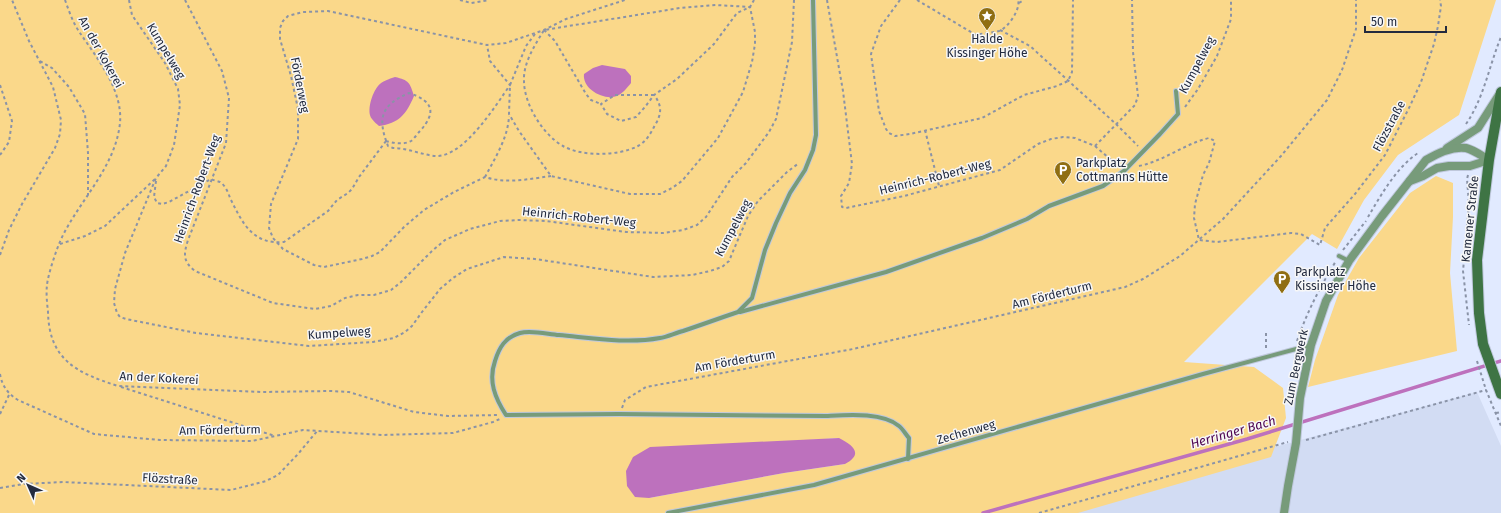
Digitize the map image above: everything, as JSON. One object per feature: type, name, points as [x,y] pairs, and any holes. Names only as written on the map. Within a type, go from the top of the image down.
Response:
[{"type":"main road","name":"Kamener Straße","points":[[1501,93],[1489,160],[1477,260],[1479,313],[1483,344],[1501,394]]},
{"type":"street","name":"Zum Bergwerk","points":[[1284,513],[1296,441],[1300,398],[1311,345],[1326,301],[1349,261],[1417,170],[1426,160],[1469,135],[1478,128],[1501,93]]},
{"type":"street","name":"Zum Bergwerk","points":[[1435,155],[1457,148],[1466,148],[1489,160]]},
{"type":"street","name":"Zum Bergwerk","points":[[1410,181],[1437,168],[1449,166],[1470,166],[1489,160]]},
{"type":"lane","points":[[738,312],[752,298],[766,250],[776,223],[790,193],[805,170],[813,150],[816,134],[813,0]]},
{"type":"lane","name":"Kumpelweg","points":[[1176,91],[1178,114]]},
{"type":"lane","points":[[908,459],[909,438],[899,426],[879,417],[855,415],[506,415],[496,396],[491,378],[492,369],[503,343],[510,337],[521,333],[631,340],[660,338],[738,312],[886,272],[982,238],[1027,219],[1049,206],[1103,186],[1124,171],[1144,152],[1178,114]]},
{"type":"lane","points":[[1339,256],[1349,261]]},
{"type":"lane","name":"Zechenweg","points":[[668,513],[814,485],[1311,345]]},
{"type":"path","points":[[0,255],[12,224],[22,204],[55,148],[60,134],[61,120],[53,87],[39,61],[12,0]]},
{"type":"path","name":"An der Kokerei","points":[[65,0],[79,32],[94,53],[110,81],[118,103],[120,122],[117,137],[100,176],[58,244],[47,285],[48,324],[51,339],[59,354],[80,371],[118,386],[263,392],[349,392],[414,412],[448,416],[506,415]]},
{"type":"path","name":"Kumpelweg","points":[[129,0],[132,15],[165,62],[178,89],[180,105],[174,145],[166,166],[156,178],[125,253],[115,289],[114,303],[117,313],[120,317],[126,319],[196,333],[309,346],[373,342],[394,338],[405,332],[412,326],[430,301],[453,278],[467,269],[504,257],[535,259],[654,277],[692,275],[722,267],[729,261],[748,216],[758,201],[787,172],[800,163]]},
{"type":"path","name":"Heinrich-Robert-Weg","points":[[185,0],[222,71],[229,98],[226,143],[184,252],[189,266],[195,271],[273,303],[315,309],[331,306],[345,298],[358,295],[374,296],[391,290],[400,284],[432,251],[445,240],[470,229],[500,221],[546,221],[626,232],[663,233],[683,230],[697,224],[706,217],[732,177],[746,162],[769,132],[776,119],[792,42],[794,0]]},
{"type":"path","points":[[460,0],[471,3],[489,0]]},
{"type":"path","name":"Förderweg","points":[[277,243],[269,228],[271,204],[298,139],[298,109],[291,76],[280,39],[280,28],[282,21],[288,16],[303,12],[328,12],[487,45],[506,43],[535,34],[566,19],[625,0]]},
{"type":"path","points":[[544,30],[555,41],[591,100],[602,104],[607,114],[621,121],[636,117],[654,95],[677,79],[714,44],[737,13],[750,7],[754,0]]},
{"type":"path","name":"Heinrich-Robert-Weg","points":[[827,0],[843,91],[852,164],[849,183],[841,196],[842,207],[846,208],[904,196],[1000,170],[1038,144],[1051,139],[1063,137],[1075,138],[1095,146]]},
{"type":"path","points":[[900,0],[881,26],[871,54],[878,111],[886,129],[895,136],[982,118],[1024,95],[1057,86],[1068,81],[1072,72],[1073,0]]},
{"type":"path","points":[[917,0],[976,35],[1000,30],[1014,16],[1019,1],[1024,0]]},
{"type":"path","points":[[1124,171],[1108,159],[1095,146],[1135,104],[1138,96],[1133,52],[1132,0]]},
{"type":"path","name":"Kumpelweg","points":[[1178,114],[1186,106],[1198,89],[1217,56],[1231,19],[1231,0]]},
{"type":"path","name":"Am Förderturm","points":[[619,414],[625,400],[646,387],[853,349],[1125,287],[1164,267],[1180,256],[1223,219],[1281,156],[1327,100],[1342,70],[1356,28],[1356,0]]},
{"type":"path","name":"Flözstraße","points":[[1199,240],[1217,242],[1292,233],[1301,234],[1320,245],[1326,228],[1385,155],[1410,106],[1421,82],[1434,44],[1441,6],[1440,0]]},
{"type":"path","points":[[654,95],[660,104],[659,119],[648,138],[638,146],[617,153],[602,155],[581,152],[564,147],[549,135],[536,118],[527,98],[524,80],[532,50],[544,30],[680,8],[716,5],[750,7]]},
{"type":"path","points":[[485,177],[504,180],[551,176],[630,194],[660,194],[672,188],[682,181],[718,138],[743,92],[752,62],[755,44],[755,32],[750,7]]},
{"type":"path","points":[[1000,30],[1030,46],[1116,124],[1144,152]]},
{"type":"path","points":[[386,141],[395,144],[411,141],[424,127],[429,117],[431,109],[428,102],[419,96],[409,93],[402,96],[387,107],[382,119],[382,132],[388,146],[435,156],[443,155],[460,145],[475,132],[510,85],[526,46],[535,34]]},
{"type":"path","points":[[1469,135],[1464,128],[1479,101],[1492,59],[1501,37]]},
{"type":"path","points":[[277,243],[283,249],[314,265],[324,267],[372,256],[388,245],[404,227],[424,210],[454,192],[485,177],[509,128],[510,85],[490,61],[487,45]]},
{"type":"path","points":[[39,61],[52,68],[69,87],[85,114],[88,153],[88,197]]},
{"type":"path","points":[[0,85],[12,121],[9,142],[0,154]]},
{"type":"path","points":[[602,104],[615,95],[654,95]]},
{"type":"path","points":[[509,114],[519,131],[551,176]]},
{"type":"path","points":[[925,130],[939,186]]},
{"type":"path","points":[[1132,162],[1137,166],[1153,163],[1198,140],[1209,138],[1215,141],[1209,163],[1203,174],[1195,204],[1194,218],[1199,240]]},
{"type":"path","points":[[156,178],[154,197],[157,203],[162,204],[169,202],[211,179],[220,182],[226,189],[242,221],[252,233],[261,239],[277,243],[284,242],[328,211],[336,200],[348,193],[386,141]]},
{"type":"path","points":[[1469,326],[1463,271],[1469,204],[1466,179],[1470,166]]},
{"type":"path","points":[[58,244],[85,236],[105,226],[156,178]]},
{"type":"path","points":[[1266,333],[1266,357]]},
{"type":"path","points":[[1476,356],[1486,390],[1501,426]]},
{"type":"path","points":[[0,374],[1,380],[10,395],[0,414]]},
{"type":"path","points":[[118,386],[276,436]]},
{"type":"path","points":[[1038,513],[1486,390]]},
{"type":"path","name":"Am Förderturm","points":[[10,395],[94,434],[160,440],[252,441],[303,430],[383,435],[453,433],[493,422],[506,415]]},
{"type":"path","points":[[1496,413],[1501,412]]},
{"type":"path","name":"Flözstraße","points":[[0,488],[24,484],[63,482],[231,490],[266,481],[278,475],[318,430]]},
{"type":"shaded area","points":[[0,0],[1496,0],[1459,115],[1398,155],[1364,200],[1337,249],[1312,234],[1184,362],[1254,367],[1283,388],[1286,418],[1271,457],[1078,513],[0,513]],"holes":[[[839,438],[845,464],[784,473],[649,498],[795,441]]]},
{"type":"shaded area","points":[[602,65],[625,69],[631,76],[631,83],[619,95],[606,97],[600,95],[590,89],[586,84],[584,74],[593,68]]},
{"type":"shaded area","points":[[395,77],[403,79],[408,83],[414,96],[405,113],[401,117],[392,123],[379,126],[370,116],[372,98],[380,84]]},
{"type":"shaded area","points":[[1436,176],[1453,183],[1450,273],[1457,351],[1308,387],[1315,360],[1338,295],[1359,258],[1410,193]]},
{"type":"shaded area","points":[[1477,392],[1501,446],[1501,513],[972,513],[1230,459]]},
{"type":"shaded area","points":[[839,438],[849,444],[855,453],[854,457],[845,464],[784,473],[649,498],[635,497],[627,486],[626,471],[633,457],[650,447]]},
{"type":"waterway","name":"Herringer Bach","points":[[983,513],[1247,439],[1501,361]]},
{"type":"place","name":"Halde Kissinger Höhe","points":[[987,31]]},
{"type":"place","name":"Parkplatz Cottmanns Hütte","points":[[1063,185]]},
{"type":"place","name":"Parkplatz Kissinger Höhe","points":[[1282,294]]}]
